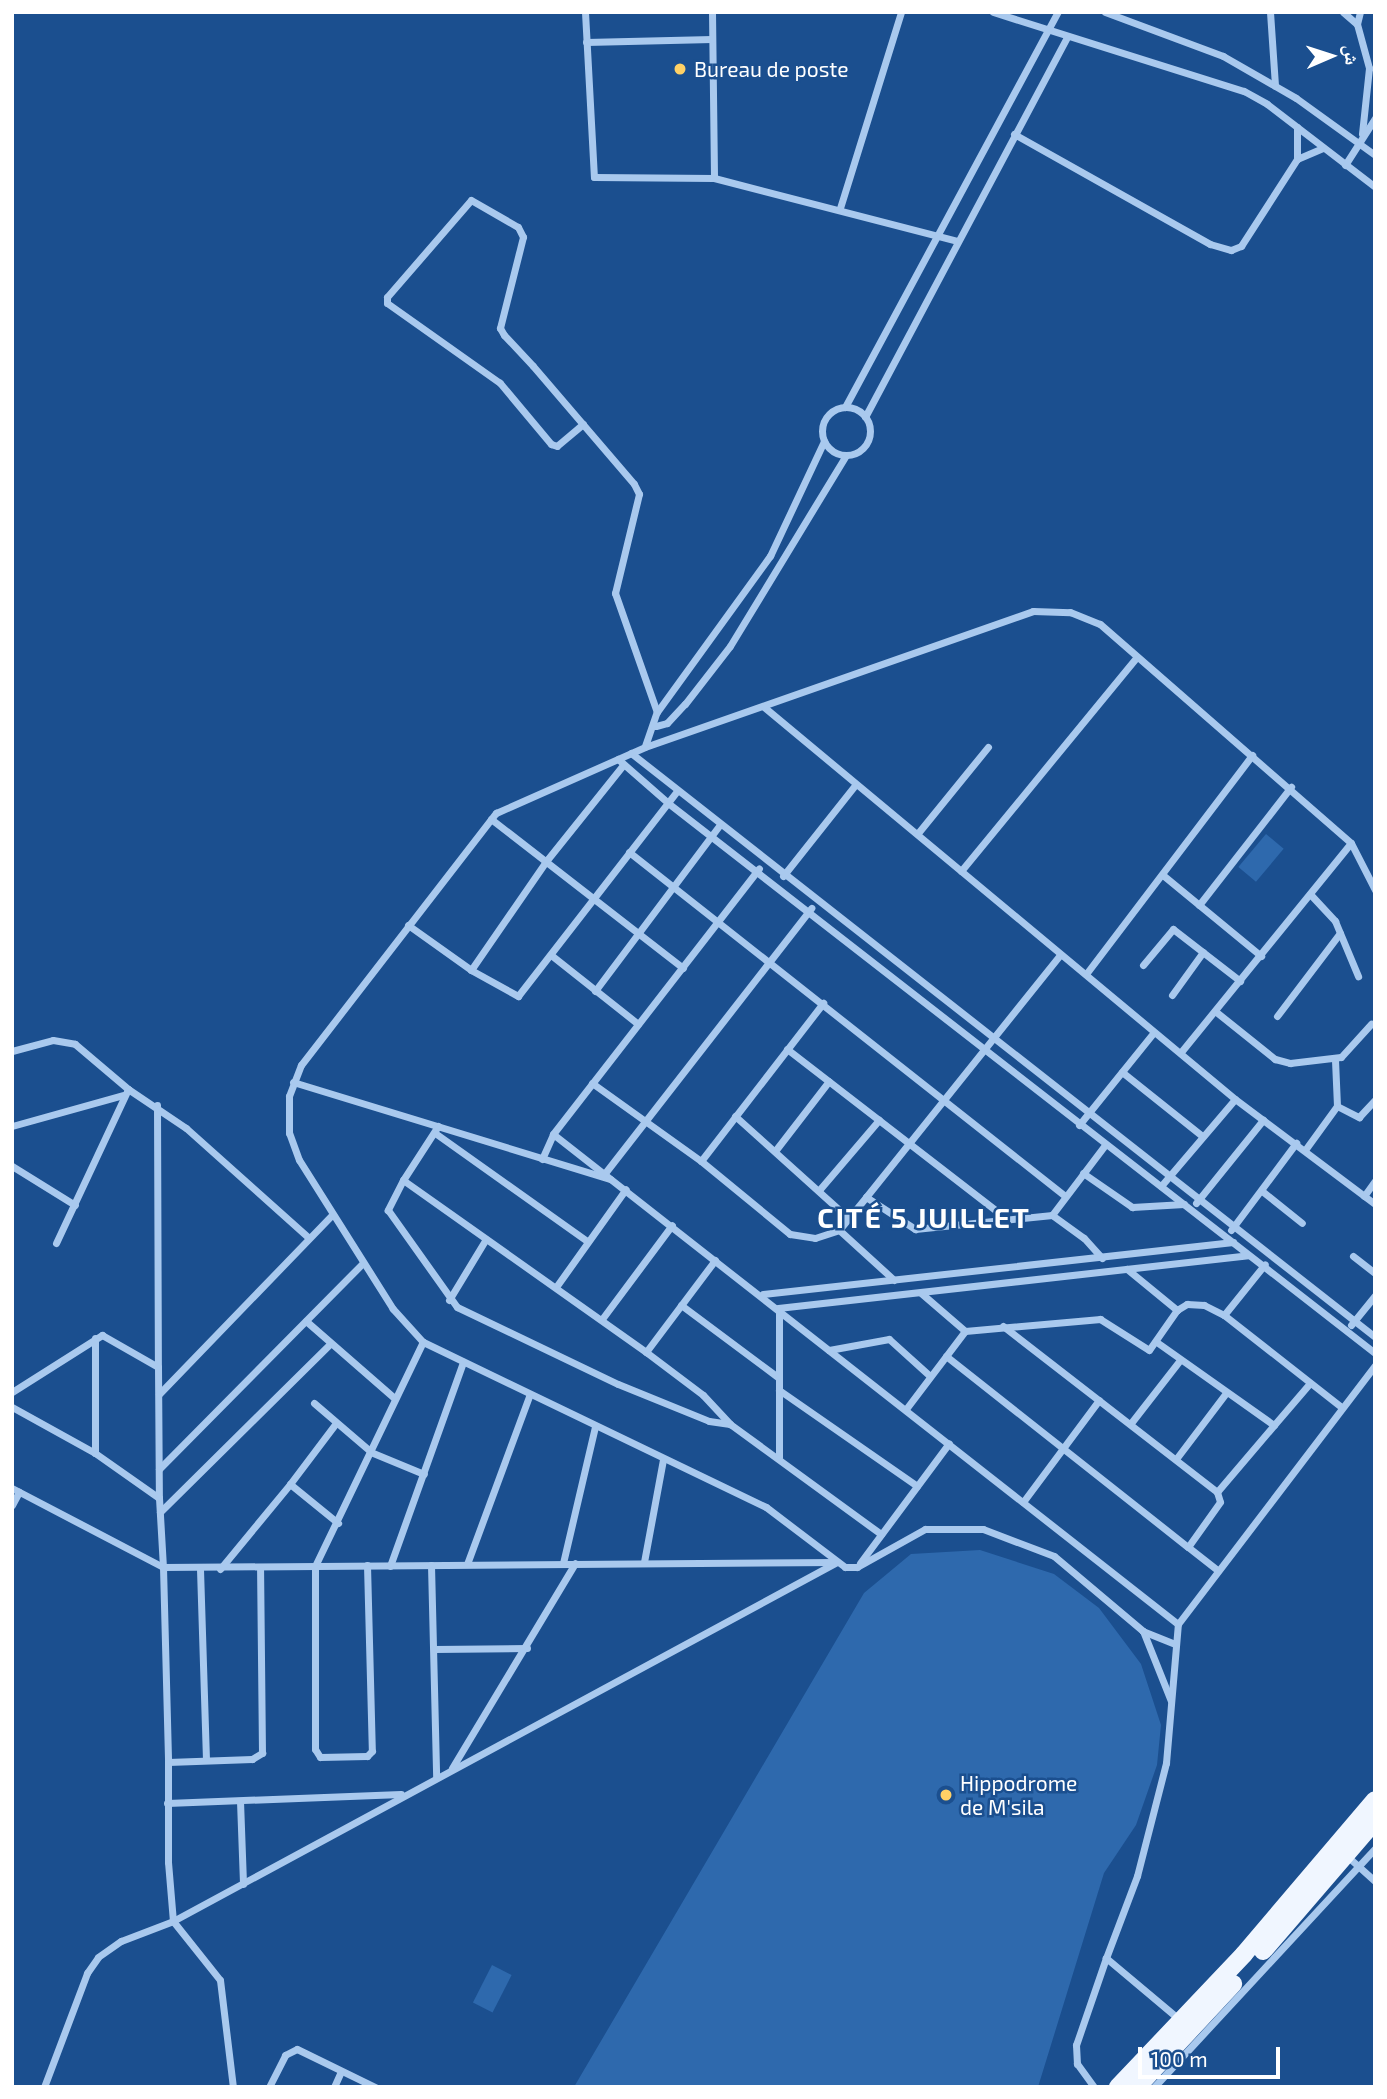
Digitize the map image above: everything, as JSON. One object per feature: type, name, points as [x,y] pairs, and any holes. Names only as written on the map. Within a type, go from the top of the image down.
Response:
[{"type":"main road","points":[[1134,2085],[1375,1800]]},
{"type":"main road","points":[[1186,2026],[1353,1861],[1375,1821]]},
{"type":"street","points":[[585,12],[594,177],[714,178],[840,208],[957,241]]},
{"type":"street","points":[[712,12],[714,178]]},
{"type":"street","points":[[840,208],[901,12]]},
{"type":"street","points":[[993,12],[1244,92],[1297,127],[1375,187]]},
{"type":"street","points":[[657,712],[691,670],[770,556],[824,441],[826,418],[845,407],[941,236],[1058,12]]},
{"type":"street","points":[[1105,12],[1223,56],[1275,86],[1375,155]]},
{"type":"street","points":[[1270,12],[1275,86]]},
{"type":"street","points":[[1343,12],[1357,24]]},
{"type":"street","points":[[1345,165],[1359,144],[1362,134],[1369,68],[1357,24],[1360,12]]},
{"type":"street","points":[[824,441],[831,450],[846,455],[858,452],[868,439],[865,417],[1067,37]]},
{"type":"street","points":[[586,42],[712,39]]},
{"type":"street","points":[[1362,134],[1375,118]]},
{"type":"street","points":[[1014,134],[1210,244],[1231,250],[1241,246],[1297,159],[1297,127]]},
{"type":"street","points":[[1297,159],[1323,148]]},
{"type":"street","points":[[583,424],[557,446],[551,444],[500,383],[387,303],[387,297],[471,200],[518,227],[523,237],[500,328],[583,424],[639,494],[615,593],[657,712],[656,726],[645,747]]},
{"type":"street","points":[[845,407],[865,417]]},
{"type":"street","points":[[656,726],[667,723],[685,704],[730,646],[846,455]]},
{"type":"street","points":[[471,970],[547,860],[621,762],[631,753],[1033,611],[1087,616],[1135,659],[1291,787],[1351,843],[1375,890]]},
{"type":"street","points":[[961,871],[1135,659]]},
{"type":"street","points":[[764,707],[1235,1099],[1375,1204]]},
{"type":"street","points":[[918,833],[988,747]]},
{"type":"street","points":[[631,753],[719,826],[1089,1113],[1232,1229],[1375,1337]]},
{"type":"street","points":[[1086,974],[1164,876],[1252,755]]},
{"type":"street","points":[[621,762],[668,803],[1375,1353]]},
{"type":"street","points":[[621,762],[491,819],[301,1065],[293,1082],[289,1133],[331,1216],[393,1309],[423,1342],[766,1507],[837,1562]]},
{"type":"street","points":[[783,876],[855,785]]},
{"type":"street","points":[[1199,905],[1291,787]]},
{"type":"street","points":[[408,925],[471,970],[515,996],[551,955],[594,895],[677,791]]},
{"type":"street","points":[[491,819],[594,895],[682,968]]},
{"type":"street","points":[[595,991],[719,826]]},
{"type":"street","points":[[1181,1052],[1351,843]]},
{"type":"street","points":[[629,852],[824,1003],[1065,1196]]},
{"type":"street","points":[[542,1159],[553,1133],[764,861]]},
{"type":"street","points":[[1164,876],[1261,956]]},
{"type":"street","points":[[1310,894],[1325,907],[1340,933],[1358,976]]},
{"type":"street","points":[[605,1172],[816,902]]},
{"type":"street","points":[[1143,965],[1170,930],[1240,981]]},
{"type":"street","points":[[1277,1016],[1340,933]]},
{"type":"street","points":[[1172,995],[1203,952]]},
{"type":"street","points":[[551,955],[638,1024]]},
{"type":"street","points":[[592,1083],[701,1161],[790,1234],[815,1238],[839,1230],[1060,955]]},
{"type":"street","points":[[888,972],[896,964]]},
{"type":"street","points":[[701,1161],[824,1003]]},
{"type":"street","points":[[1215,1012],[1275,1059],[1290,1063],[1335,1060],[1349,1052],[1371,1024]]},
{"type":"street","points":[[1079,1125],[1154,1032]]},
{"type":"street","points":[[12,1051],[53,1040],[75,1044],[126,1092],[157,1105],[308,1237]]},
{"type":"street","points":[[787,1049],[1008,1220]]},
{"type":"street","points":[[1305,1150],[1337,1106],[1335,1060]]},
{"type":"street","points":[[1122,1072],[1201,1135]]},
{"type":"street","points":[[775,1151],[829,1081]]},
{"type":"street","points":[[293,1082],[437,1130],[614,1181]]},
{"type":"street","points":[[12,1126],[126,1092]]},
{"type":"street","points":[[56,1243],[126,1092]]},
{"type":"street","points":[[1161,1186],[1201,1135],[1235,1099]]},
{"type":"street","points":[[1337,1106],[1359,1118],[1375,1100]]},
{"type":"street","points":[[157,1105],[159,1498],[173,1921],[220,1980],[233,2087]]},
{"type":"street","points":[[735,1116],[820,1189],[847,1217]]},
{"type":"street","points":[[820,1189],[879,1120]]},
{"type":"street","points":[[1083,1173],[1132,1207],[1188,1207],[1197,1200],[1263,1120]]},
{"type":"street","points":[[437,1130],[403,1180],[388,1210],[449,1300],[465,1312],[618,1384],[709,1421],[730,1424]]},
{"type":"street","points":[[437,1130],[587,1241]]},
{"type":"street","points":[[553,1133],[715,1260],[763,1294],[829,1350],[1178,1624]]},
{"type":"street","points":[[1230,1239],[1232,1229],[1296,1143]]},
{"type":"street","points":[[1052,1215],[1105,1145]]},
{"type":"street","points":[[12,1166],[75,1205]]},
{"type":"street","points":[[403,1180],[602,1319],[703,1395],[730,1424],[779,1457],[881,1534]]},
{"type":"street","points":[[1364,1196],[1375,1181]]},
{"type":"street","points":[[556,1287],[626,1189]]},
{"type":"street","points":[[1262,1191],[1302,1223]]},
{"type":"street","points":[[866,1197],[915,1229],[1052,1215],[1084,1238],[1102,1258]]},
{"type":"street","points":[[158,1395],[331,1216]]},
{"type":"street","points":[[602,1319],[672,1225]]},
{"type":"street","points":[[839,1230],[894,1280]]},
{"type":"street","points":[[449,1300],[486,1239]]},
{"type":"street","points":[[763,1294],[1112,1257],[1230,1239]]},
{"type":"street","points":[[778,1308],[1248,1255]]},
{"type":"street","points":[[1353,1256],[1375,1273]]},
{"type":"street","points":[[1112,1257],[1113,1270]]},
{"type":"street","points":[[1224,1315],[1269,1258]]},
{"type":"street","points":[[646,1352],[715,1260]]},
{"type":"street","points":[[159,1469],[363,1264]]},
{"type":"street","points":[[1127,1269],[1177,1310]]},
{"type":"street","points":[[903,1279],[905,1295]]},
{"type":"street","points":[[920,1293],[965,1331]]},
{"type":"street","points":[[1346,1331],[1375,1295]]},
{"type":"street","points":[[906,1409],[965,1331],[1100,1319],[1108,1321],[1144,1349],[1158,1343],[1177,1310],[1187,1304],[1204,1305],[1224,1315],[1340,1406]]},
{"type":"street","points":[[681,1306],[779,1378]]},
{"type":"street","points":[[778,1308],[779,1457]]},
{"type":"street","points":[[306,1321],[393,1397]]},
{"type":"street","points":[[1003,1326],[1217,1492],[1220,1502],[1188,1547]]},
{"type":"street","points":[[12,1392],[95,1338],[108,1336],[158,1367]]},
{"type":"street","points":[[95,1338],[96,1453]]},
{"type":"street","points":[[829,1350],[889,1339],[930,1376]]},
{"type":"street","points":[[367,1565],[372,1751],[367,1756],[345,1758],[316,1753],[315,1566],[371,1452],[393,1397],[423,1342]]},
{"type":"street","points":[[1158,1343],[1275,1425]]},
{"type":"street","points":[[160,1512],[330,1344]]},
{"type":"street","points":[[946,1356],[1216,1569]]},
{"type":"street","points":[[1131,1423],[1180,1360]]},
{"type":"street","points":[[390,1566],[463,1362]]},
{"type":"street","points":[[1094,2087],[1077,2064],[1076,2045],[1153,1823],[1166,1763],[1178,1624],[1216,1569],[1340,1406],[1375,1365]]},
{"type":"street","points":[[1217,1492],[1310,1383]]},
{"type":"street","points":[[779,1390],[917,1486]]},
{"type":"street","points":[[1176,1459],[1226,1393]]},
{"type":"street","points":[[467,1564],[529,1395]]},
{"type":"street","points":[[1023,1502],[1099,1400]]},
{"type":"street","points":[[314,1402],[371,1452],[424,1474]]},
{"type":"street","points":[[12,1407],[96,1453],[159,1498]]},
{"type":"street","points":[[220,1569],[336,1423]]},
{"type":"street","points":[[563,1563],[595,1427]]},
{"type":"street","points":[[857,1567],[949,1443]]},
{"type":"street","points":[[644,1562],[663,1459]]},
{"type":"street","points":[[290,1484],[338,1523]]},
{"type":"street","points":[[12,1505],[16,1490],[163,1567],[200,1569],[644,1562],[837,1562],[857,1567],[912,1533],[982,1529],[1054,1556],[1143,1631],[1175,1644]]},
{"type":"street","points":[[44,2087],[87,1973],[99,1957],[121,1941],[173,1921],[243,1884],[837,1562]]},
{"type":"street","points":[[451,1769],[527,1648],[575,1563]]},
{"type":"street","points":[[431,1565],[436,1777]]},
{"type":"street","points":[[168,1762],[252,1759],[262,1753],[260,1568]]},
{"type":"street","points":[[200,1569],[206,1760]]},
{"type":"street","points":[[1143,1631],[1171,1702]]},
{"type":"street","points":[[434,1649],[527,1648]]},
{"type":"street","points":[[167,1803],[405,1794]]},
{"type":"street","points":[[240,1801],[243,1884]]},
{"type":"street","points":[[1134,2085],[1353,1861],[1375,1848]]},
{"type":"street","points":[[1353,1861],[1375,1881]]},
{"type":"street","points":[[1106,1958],[1186,2026]]},
{"type":"street","points":[[270,2087],[285,2055],[293,2049],[375,2087]]},
{"type":"street","points":[[334,2087],[341,2071]]},
{"type":"shaded area","points":[[1266,834],[1284,849],[1256,882],[1238,867]]},
{"type":"shaded area","name":"Hippodrome de M'sila","points":[[980,1550],[1054,1574],[1099,1608],[1141,1664],[1161,1725],[1157,1765],[1136,1825],[1104,1873],[1038,2087],[574,2087],[864,1593],[911,1554]]},
{"type":"shaded area","points":[[492,1965],[512,1975],[493,2012],[473,2002]]},
{"type":"place","name":"Bureau de poste","points":[[680,69]]},
{"type":"place","name":"Hippodrome de M'sila","points":[[946,1795]]},
{"type":"district","name":"CITÉ 5 JUILLET","points":[[924,1217]]}]
